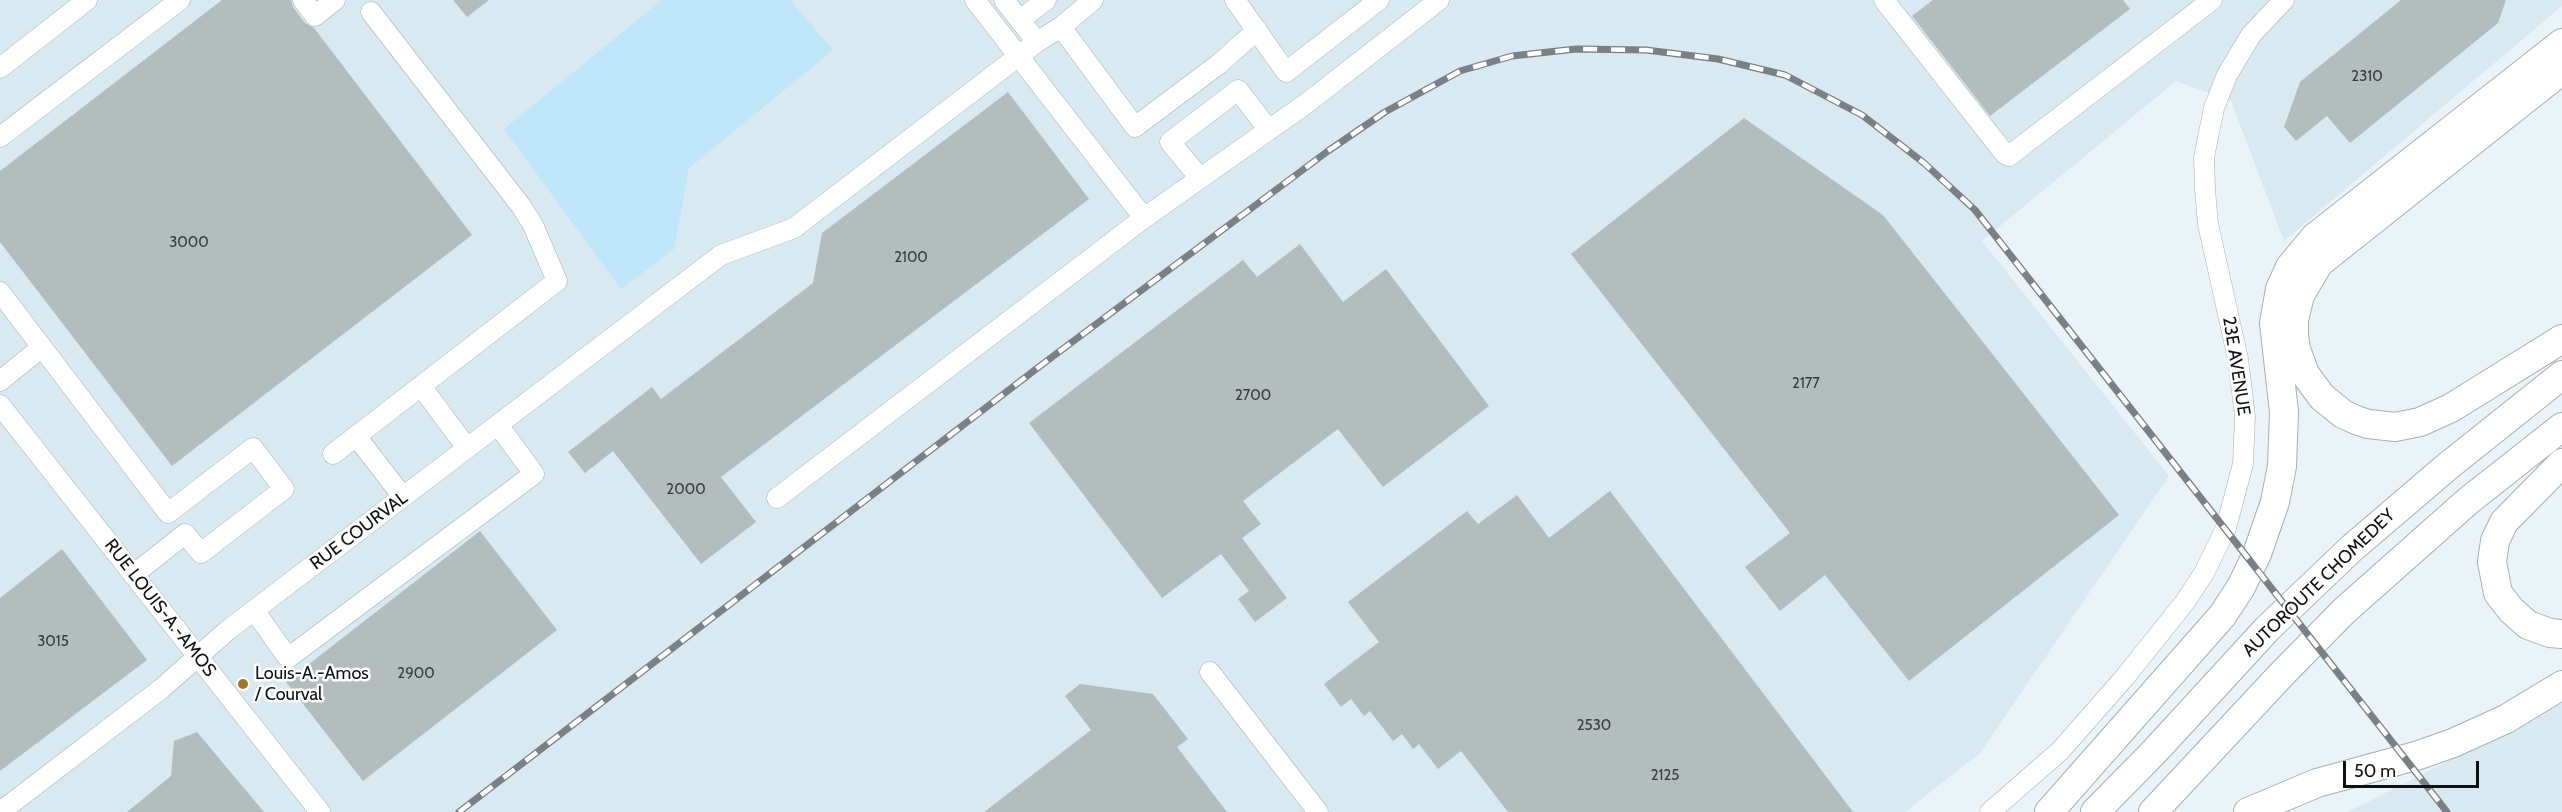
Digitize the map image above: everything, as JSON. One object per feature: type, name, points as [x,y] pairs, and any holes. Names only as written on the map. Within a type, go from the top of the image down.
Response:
[{"type":"highway","points":[[2049,812],[2222,615],[2241,587],[2258,554],[2275,502],[2282,466],[2284,412],[2274,323],[2280,289],[2290,267],[2315,237],[2562,44]]},
{"type":"highway","points":[[2562,70],[2319,263],[2300,295],[2296,308],[2294,335],[2296,349],[2305,374],[2322,397],[2343,414],[2356,420],[2394,427],[2420,422],[2442,412],[2562,339]]},
{"type":"highway","name":"AUTOROUTE CHOMEDEY","points":[[2095,812],[2267,629],[2352,548],[2433,478],[2562,375]]},
{"type":"highway","name":"AUTOROUTE CHOMEDEY","points":[[2153,812],[2281,675],[2353,603],[2468,501],[2562,427]]},
{"type":"highway","points":[[2562,463],[2504,522],[2495,541],[2492,562],[2498,593],[2511,610],[2528,625],[2550,633],[2562,634]]},
{"type":"highway","points":[[2248,812],[2317,783],[2419,755],[2453,743],[2506,719],[2562,685]]},
{"type":"street","points":[[0,69],[87,0]]},
{"type":"street","points":[[0,137],[180,0]]},
{"type":"street","points":[[303,0],[315,16],[336,0]]},
{"type":"street","points":[[975,0],[1144,218]]},
{"type":"street","points":[[1004,0],[1037,42]]},
{"type":"street","points":[[1020,20],[1046,0]]},
{"type":"street","name":"RUE COURVAL","points":[[0,812],[161,689],[254,610],[721,255],[794,228],[1037,42],[1061,27],[1093,0]]},
{"type":"street","points":[[1235,0],[1286,72],[1379,0]]},
{"type":"street","points":[[777,498],[1144,218],[1307,103],[1439,0]]},
{"type":"street","points":[[1884,0],[2005,154],[2009,156],[2212,0]]},
{"type":"street","name":"23E AVENUE","points":[[1990,812],[2060,751],[2130,671],[2185,602],[2208,565],[2226,528],[2243,464],[2245,416],[2238,359],[2208,225],[2205,150],[2214,108],[2227,75],[2251,35],[2284,0]]},
{"type":"street","points":[[333,454],[557,281],[533,225],[521,206],[371,12]]},
{"type":"street","points":[[1061,27],[1135,127],[1219,64],[1257,30]]},
{"type":"street","points":[[1200,178],[1170,142],[1238,90],[1269,130]]},
{"type":"street","points":[[0,292],[168,513],[201,553],[284,489],[253,448],[168,513]]},
{"type":"street","points":[[0,381],[42,347]]},
{"type":"street","points":[[421,386],[467,448]]},
{"type":"street","name":"RUE LOUIS-A.-AMOS","points":[[0,405],[320,812]]},
{"type":"street","points":[[254,610],[288,658],[534,474],[498,425]]},
{"type":"street","points":[[356,436],[403,497]]},
{"type":"street","points":[[133,575],[185,534]]},
{"type":"street","points":[[1210,672],[1318,812]]},
{"type":"shaded area","points":[[0,0],[2562,0],[2562,6],[2284,241],[2231,101],[2176,81],[1982,241],[2169,476],[1980,753],[1905,812],[0,812]]},
{"type":"shaded area","points":[[662,0],[790,0],[833,50],[689,168],[674,249],[621,289],[504,129]]},
{"type":"shaded area","points":[[2562,703],[2562,812],[2348,812]]},
{"type":"building","points":[[222,0],[291,0],[293,7],[305,23],[314,28],[472,235],[172,466],[0,242],[0,171]]},
{"type":"building","points":[[453,0],[489,0],[467,17]]},
{"type":"building","points":[[1933,0],[2123,0],[2130,9],[1990,116],[1912,16]]},
{"type":"building","points":[[2401,0],[2506,0],[2498,23],[2350,143],[2327,116],[2296,141],[2284,127],[2300,82]]},
{"type":"building","points":[[1008,92],[1089,199],[721,477],[756,522],[701,564],[613,451],[585,473],[568,452],[652,387],[661,399],[813,283],[822,233]]},
{"type":"building","points":[[1744,118],[1883,215],[2119,515],[1909,681],[1825,575],[1780,611],[1745,567],[1790,533],[1571,254]]},
{"type":"building","points":[[1300,244],[1343,302],[1386,269],[1489,406],[1383,487],[1338,429],[1243,501],[1261,524],[1242,538],[1287,598],[1255,622],[1238,599],[1249,591],[1221,554],[1162,598],[1029,423],[1243,260],[1257,277]]},
{"type":"building","points":[[1610,491],[1853,812],[1508,812],[1461,751],[1438,769],[1419,744],[1413,749],[1402,734],[1393,741],[1370,711],[1364,716],[1351,699],[1341,707],[1324,684],[1379,642],[1348,602],[1467,511],[1478,524],[1517,495],[1549,538]]},
{"type":"building","points":[[480,531],[557,630],[363,781],[286,682]]},
{"type":"building","points":[[62,549],[147,660],[0,771],[0,598]]},
{"type":"building","points":[[1080,684],[1153,694],[1188,739],[1177,747],[1227,812],[984,812],[1091,730],[1065,696]]},
{"type":"building","points":[[197,732],[264,812],[127,812],[171,776],[174,741]]},
{"type":"railway","points":[[459,812],[1044,363],[1328,151],[1385,112],[1460,71],[1512,56],[1576,49],[1646,50],[1718,59],[1785,75],[1862,115],[1924,163],[1975,210],[2447,812]]},
{"type":"place","name":"Louis-A.-Amos / Courval","points":[[243,684]]}]
